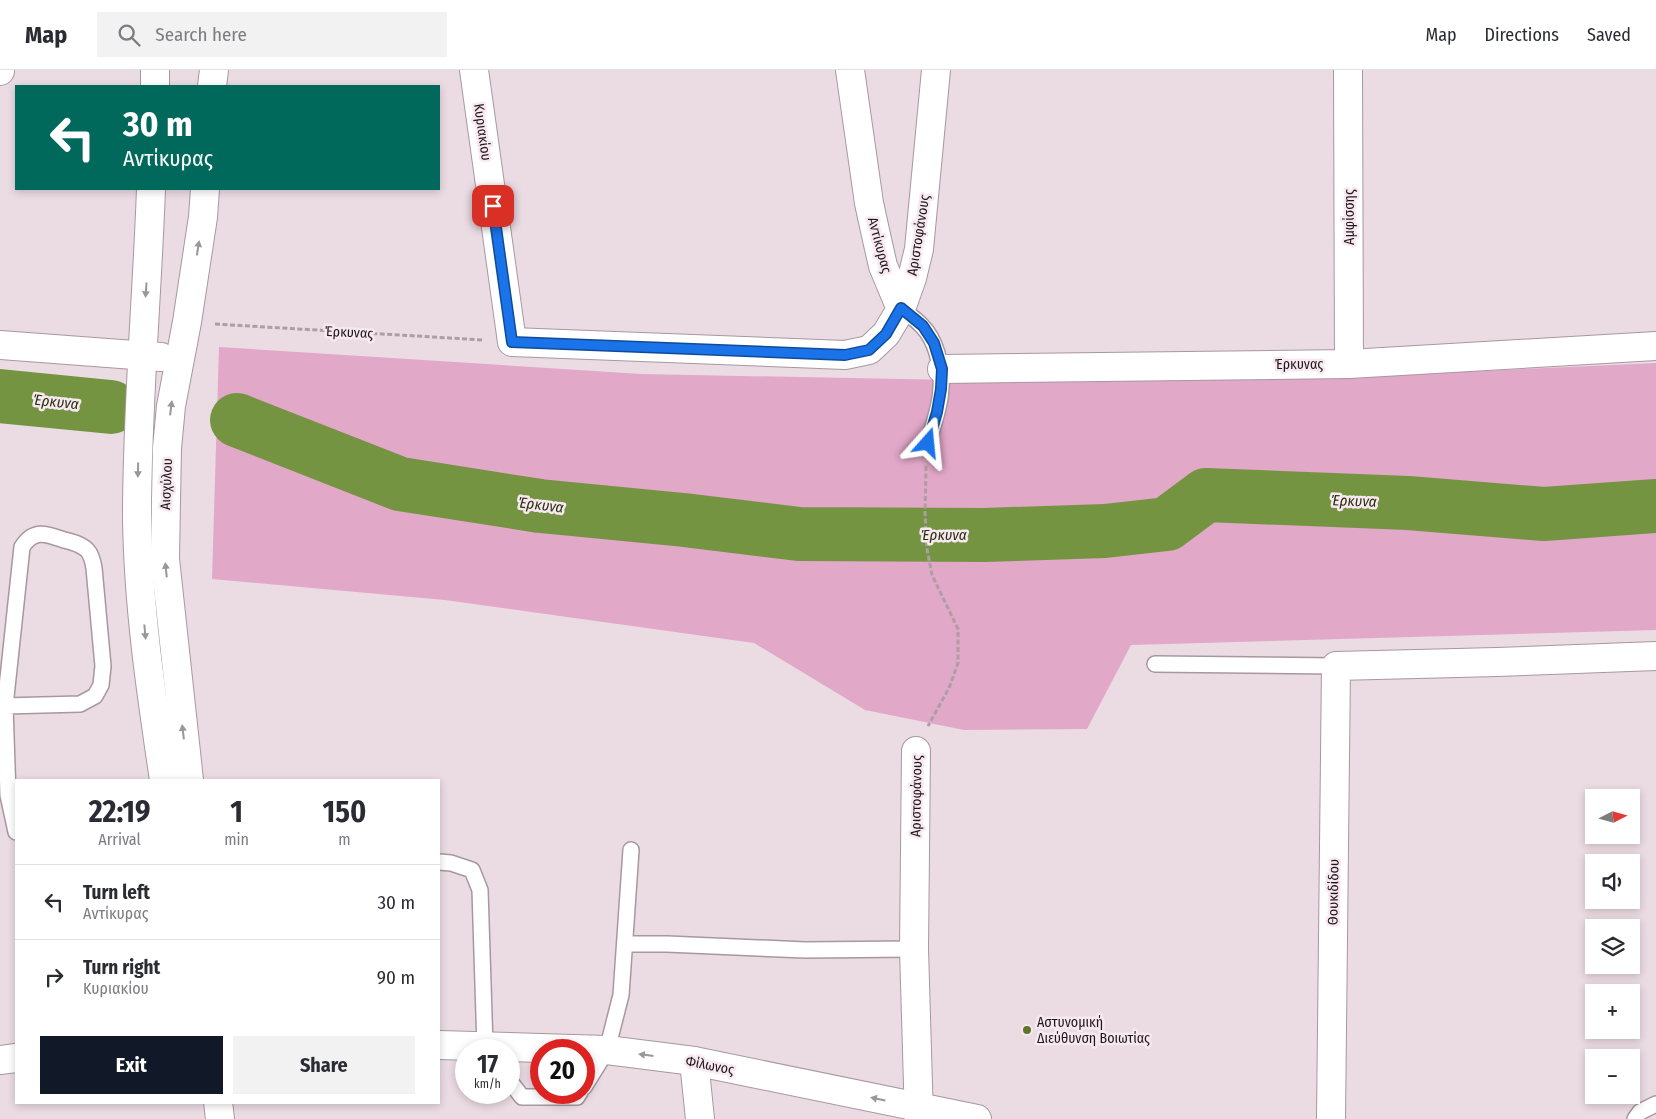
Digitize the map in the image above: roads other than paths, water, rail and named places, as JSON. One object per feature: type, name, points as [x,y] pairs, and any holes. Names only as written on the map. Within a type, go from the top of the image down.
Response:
[{"type":"street","points":[[155,70],[155,85]]},
{"type":"street","points":[[212,85],[214,70]]},
{"type":"street","name":"Κυριακίου","points":[[474,70],[512,342],[845,355],[869,350],[886,334],[901,308]]},
{"type":"street","name":"Αντίκυρας","points":[[850,70],[874,227],[883,266],[901,308]]},
{"type":"street","name":"Αριστοφάνους","points":[[901,308],[912,278],[919,249],[936,70]]},
{"type":"street","name":"Αμφίσσης","points":[[1348,70],[1349,364]]},
{"type":"street","name":"Αισχύλου","points":[[151,190],[137,519],[140,582],[150,678],[164,779]]},
{"type":"street","name":"Αισχύλου","points":[[189,779],[164,560],[167,448],[171,406],[203,217],[205,190]]},
{"type":"street","points":[[0,345],[179,358]]},
{"type":"street","name":"Έρκυνας","points":[[942,369],[1349,364],[1656,346]]},
{"type":"street","points":[[1336,666],[1656,656]]},
{"type":"street","name":"Θουκιδίδου","points":[[1331,1119],[1336,666]]},
{"type":"street","name":"Αριστοφάνους","points":[[916,752],[914,949],[919,1113]]},
{"type":"street","name":"Φίλωνος","points":[[440,1045],[455,1046]]},
{"type":"street","name":"Φίλωνος","points":[[520,1049],[608,1050],[694,1061],[919,1113],[978,1119]]},
{"type":"street","points":[[0,1060],[15,1058]]},
{"type":"street","points":[[694,1061],[700,1119]]},
{"type":"street","points":[[218,1104],[220,1119]]},
{"type":"lane","points":[[901,308],[923,326],[934,343],[942,369],[937,412],[928,443]]},
{"type":"lane","points":[[3,706],[80,704],[95,696],[101,685],[103,666],[94,568],[92,558],[87,550],[78,544],[44,533],[35,535],[27,540],[22,547],[3,706],[8,795],[15,827]]},
{"type":"lane","points":[[1155,664],[1336,666]]},
{"type":"lane","points":[[595,1070],[608,1050],[621,995],[631,850]]},
{"type":"lane","points":[[440,862],[450,863],[472,870],[480,890],[486,1039]]},
{"type":"lane","points":[[625,944],[805,950],[914,949]]},
{"type":"lane","points":[[1634,1119],[1640,1112],[1656,1104]]},
{"type":"waterway","name":"Έρκυνα","points":[[0,396],[111,407]]},
{"type":"waterway","name":"Έρκυνα","points":[[237,420],[400,484],[540,506],[684,520],[799,534],[984,535],[1105,531],[1167,524],[1206,495],[1408,503],[1544,514],[1656,506]]},
{"type":"place","name":"Αστυνομική Διεύθυνση Βοιωτίας","points":[[1027,1030]]}]
